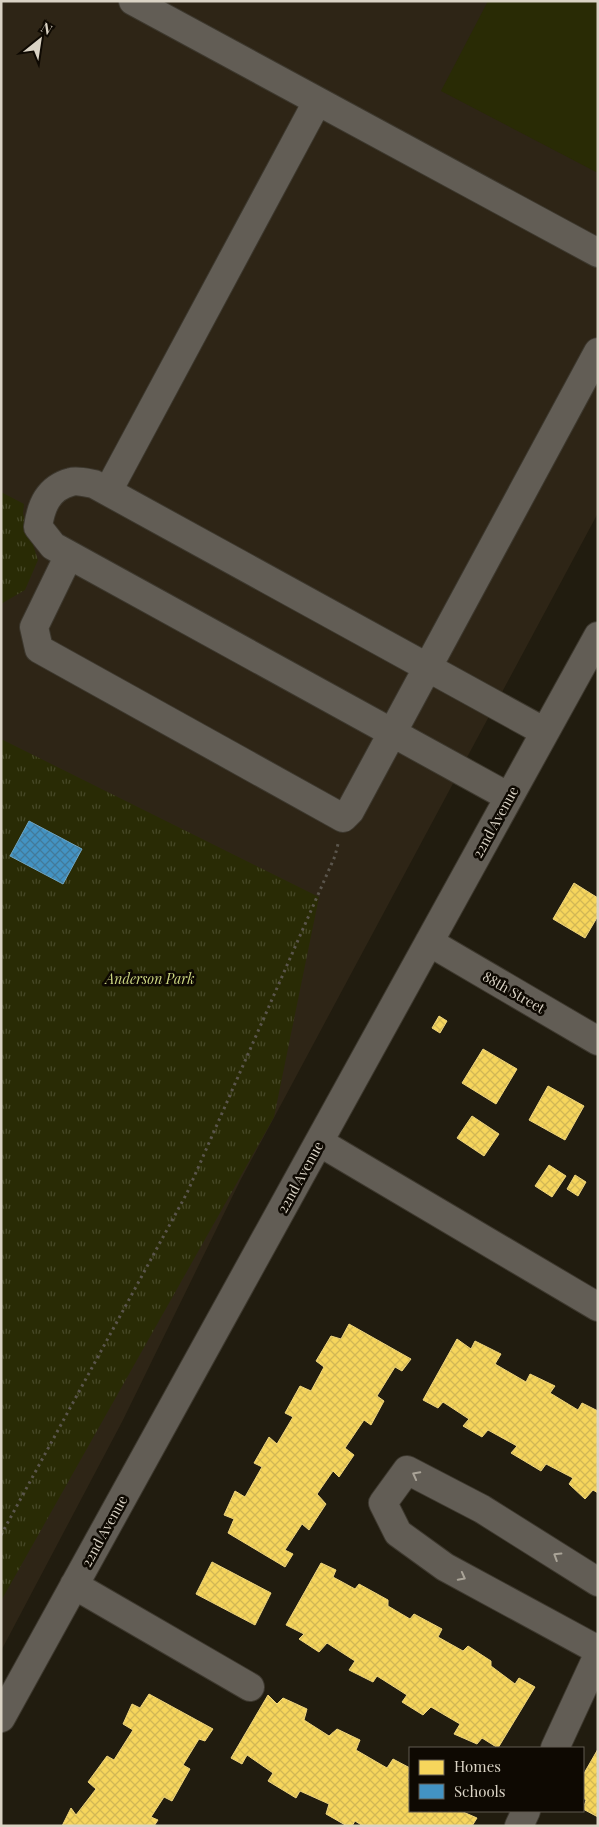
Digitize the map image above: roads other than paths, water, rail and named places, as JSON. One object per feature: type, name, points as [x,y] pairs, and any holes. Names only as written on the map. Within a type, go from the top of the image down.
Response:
[{"type":"street","points":[[132,1],[598,253]]},
{"type":"street","points":[[108,491],[317,102]]},
{"type":"street","points":[[69,555],[34,627],[39,649],[343,818],[350,811],[429,668],[598,352]]},
{"type":"street","points":[[509,797],[53,546],[38,527],[41,507],[52,492],[72,481],[94,484],[545,732]]},
{"type":"street","name":"22nd Avenue","points":[[1,1718],[598,636]]},
{"type":"street","name":"88th Street","points":[[429,942],[598,1041]]},
{"type":"street","points":[[319,1142],[598,1307]]},
{"type":"street","points":[[598,1582],[482,1509],[408,1470],[383,1503],[398,1533],[445,1567],[598,1650]]},
{"type":"street","points":[[74,1585],[250,1687]]},
{"type":"street","points":[[555,1747],[598,1655]]},
{"type":"street","points":[[520,1826],[526,1812]]},
{"type":"park label","name":"Anderson Park","points":[[150,978]]}]
